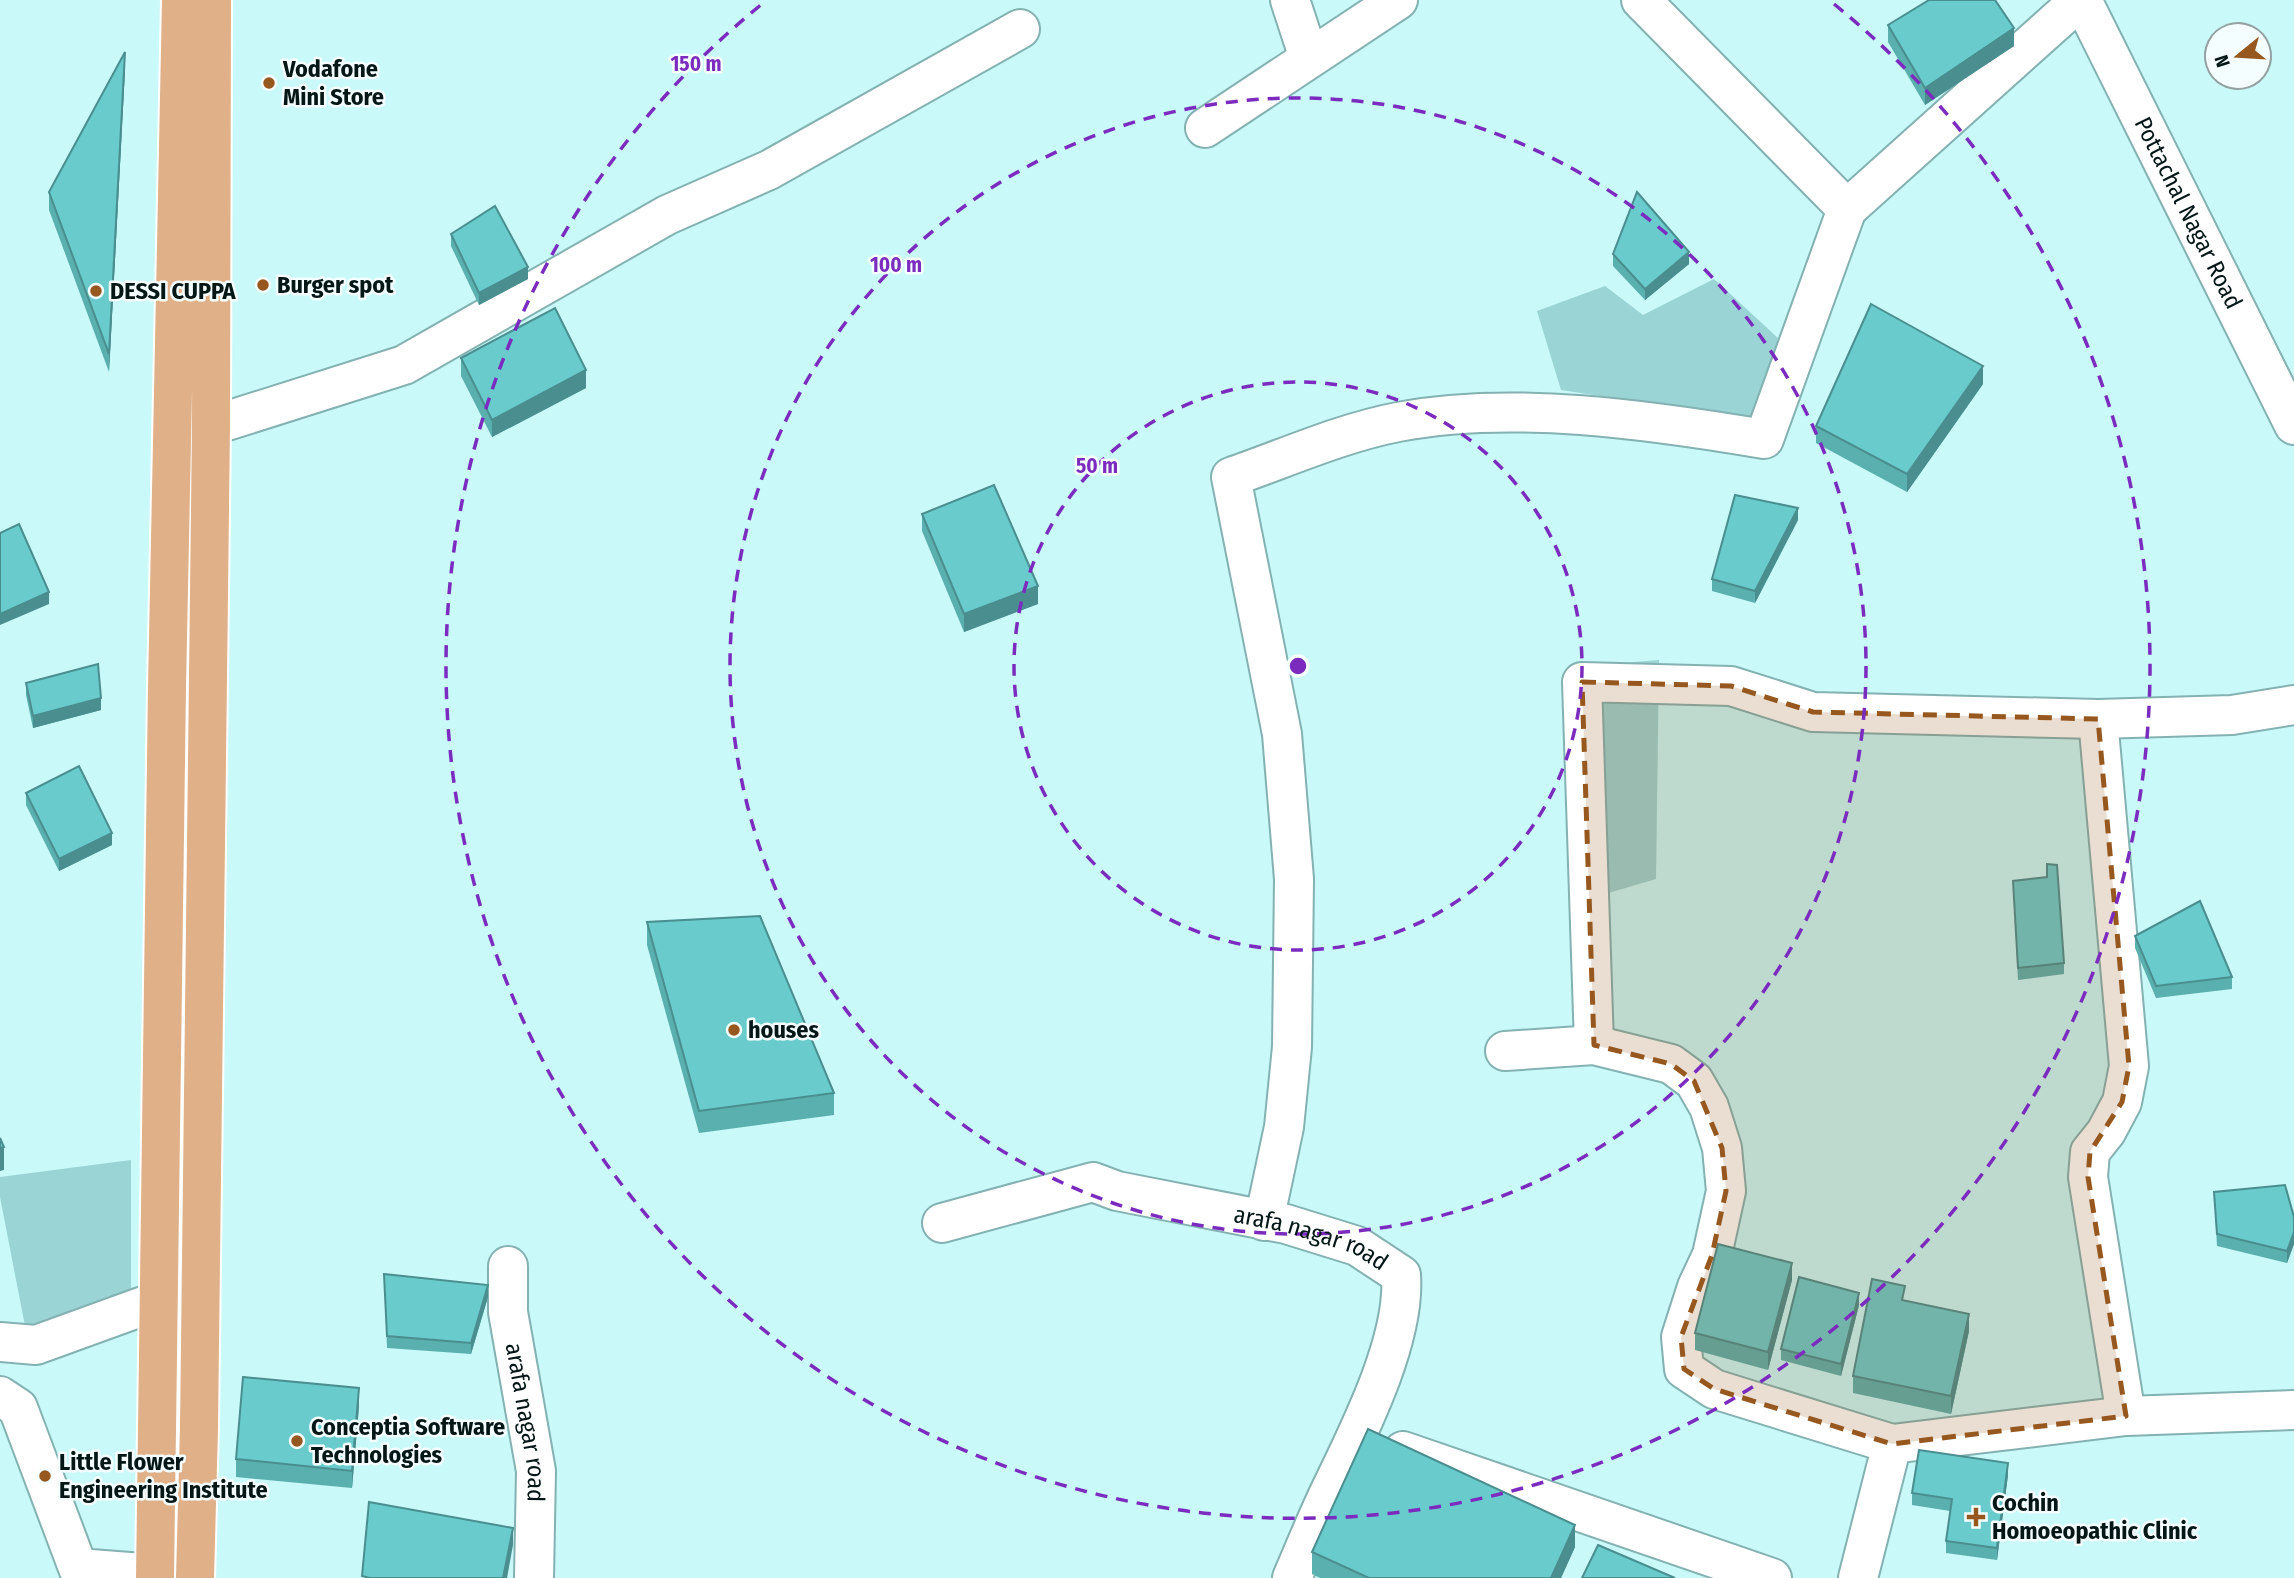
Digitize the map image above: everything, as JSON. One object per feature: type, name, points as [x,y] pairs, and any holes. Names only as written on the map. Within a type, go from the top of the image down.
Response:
[{"type":"main road","points":[[155,1576],[181,0]]},
{"type":"main road","points":[[195,1578],[211,426],[212,0]]},
{"type":"street","points":[[1290,0],[1309,58]]},
{"type":"street","points":[[1205,128],[1398,0]]},
{"type":"street","points":[[1641,0],[1847,209]]},
{"type":"street","points":[[1264,1221],[1284,1127],[1289,1074],[1294,879],[1282,734],[1231,477],[1396,423],[1515,412],[1720,431],[1764,439],[1847,209],[2081,0]]},
{"type":"street","name":"Pottachal Nagar Road","points":[[2081,0],[2294,425]]},
{"type":"street","points":[[211,426],[404,365],[667,215],[769,170],[1020,29]]},
{"type":"street","points":[[1594,1045],[1583,682],[1731,686],[1812,712],[2098,719],[2232,715],[2294,705]]},
{"type":"street","points":[[2098,719],[2129,1066],[2122,1102],[2106,1132],[2090,1152],[2088,1177],[2126,1416]]},
{"type":"street","points":[[1505,1051],[1594,1045],[1671,1064],[1694,1081],[1709,1107],[1722,1148],[1726,1191],[1712,1255],[1697,1287],[1681,1337],[1684,1369],[1714,1389],[1892,1444],[2126,1416],[2294,1410]]},
{"type":"street","name":"arafa nagar road","points":[[942,1223],[1093,1182],[1117,1191],[1264,1221],[1357,1246],[1401,1275],[1403,1297],[1395,1332],[1358,1436],[1292,1578]]},
{"type":"street","name":"arafa nagar road","points":[[508,1266],[508,1312],[536,1471],[534,1578]]},
{"type":"street","points":[[0,1342],[36,1345],[160,1300]]},
{"type":"street","points":[[0,1396],[18,1408],[78,1568],[155,1576]]},
{"type":"street","points":[[1358,1436],[1772,1578]]},
{"type":"street","points":[[1858,1578],[1892,1444]]},
{"type":"highlighted area","points":[[1582,682],[1731,686],[1813,712],[2098,719],[2129,1066],[2122,1102],[2090,1152],[2088,1177],[2126,1416],[1892,1444],[1714,1389],[1684,1369],[1681,1337],[1712,1255],[1726,1191],[1722,1148],[1694,1081],[1671,1064],[1594,1045]]},
{"type":"shaded area","points":[[1714,279],[1778,338],[1759,420],[1561,390],[1537,311],[1605,286],[1643,315]]},
{"type":"shaded area","points":[[1659,660],[1656,879],[1588,899],[1587,666]]},
{"type":"shaded area","points":[[131,1160],[131,1297],[25,1326],[0,1197],[0,1177]]},
{"type":"building","points":[[1929,0],[1995,0],[2014,28],[1925,88],[1888,25]]},
{"type":"building","name":"DESSI CUPPA","points":[[125,52],[109,354],[49,192]]},
{"type":"building","points":[[1637,192],[1689,252],[1645,289],[1613,254]]},
{"type":"building","points":[[495,206],[528,267],[479,293],[451,234]]},
{"type":"building","points":[[1871,304],[1983,366],[1907,474],[1816,426]]},
{"type":"building","points":[[555,308],[586,370],[492,420],[461,358]]},
{"type":"building","points":[[994,485],[1038,586],[964,614],[922,514]]},
{"type":"building","points":[[1735,495],[1798,508],[1755,591],[1712,579]]},
{"type":"building","points":[[19,524],[49,592],[0,614],[0,533]]},
{"type":"building","points":[[98,664],[101,698],[33,716],[26,683]]},
{"type":"building","points":[[79,766],[112,833],[59,859],[26,793]]},
{"type":"building","points":[[2047,864],[2057,865],[2064,963],[2018,968],[2013,881],[2047,877]]},
{"type":"building","points":[[2200,901],[2232,977],[2156,986],[2135,936]]},
{"type":"building","name":"houses","points":[[760,916],[834,1093],[699,1111],[647,922]]},
{"type":"building","points":[[2285,1185],[2294,1217],[2294,1232],[2287,1251],[2217,1234],[2214,1192]]},
{"type":"building","points":[[1718,1244],[1792,1263],[1768,1352],[1695,1333]]},
{"type":"building","points":[[384,1274],[488,1285],[471,1343],[387,1336]]},
{"type":"building","points":[[1799,1277],[1859,1293],[1841,1364],[1781,1349]]},
{"type":"building","points":[[1872,1279],[1905,1286],[1902,1300],[1969,1314],[1951,1396],[1853,1376]]},
{"type":"building","name":"Conceptia Software Technologies","points":[[243,1377],[359,1388],[352,1471],[236,1459]]},
{"type":"building","points":[[1368,1429],[1575,1525],[1551,1578],[1369,1578],[1312,1552]]},
{"type":"building","points":[[1919,1450],[2008,1463],[1997,1548],[1946,1541],[1952,1499],[1912,1493]]},
{"type":"building","points":[[369,1502],[513,1528],[503,1578],[362,1576]]},
{"type":"building","points":[[1598,1545],[1675,1578],[1582,1578]]},
{"type":"place","name":"Vodafone Mini Store","points":[[269,83]]},
{"type":"place","name":"Burger spot","points":[[263,285]]},
{"type":"place","name":"DESSI CUPPA","points":[[96,291]]},
{"type":"place","name":"houses","points":[[734,1030]]},
{"type":"place","name":"Conceptia Software Technologies","points":[[297,1441]]},
{"type":"place","name":"Little Flower Engineering Institute","points":[[45,1476]]},
{"type":"place","name":"Cochin Homoeopathic Clinic","points":[[1976,1517]]}]
